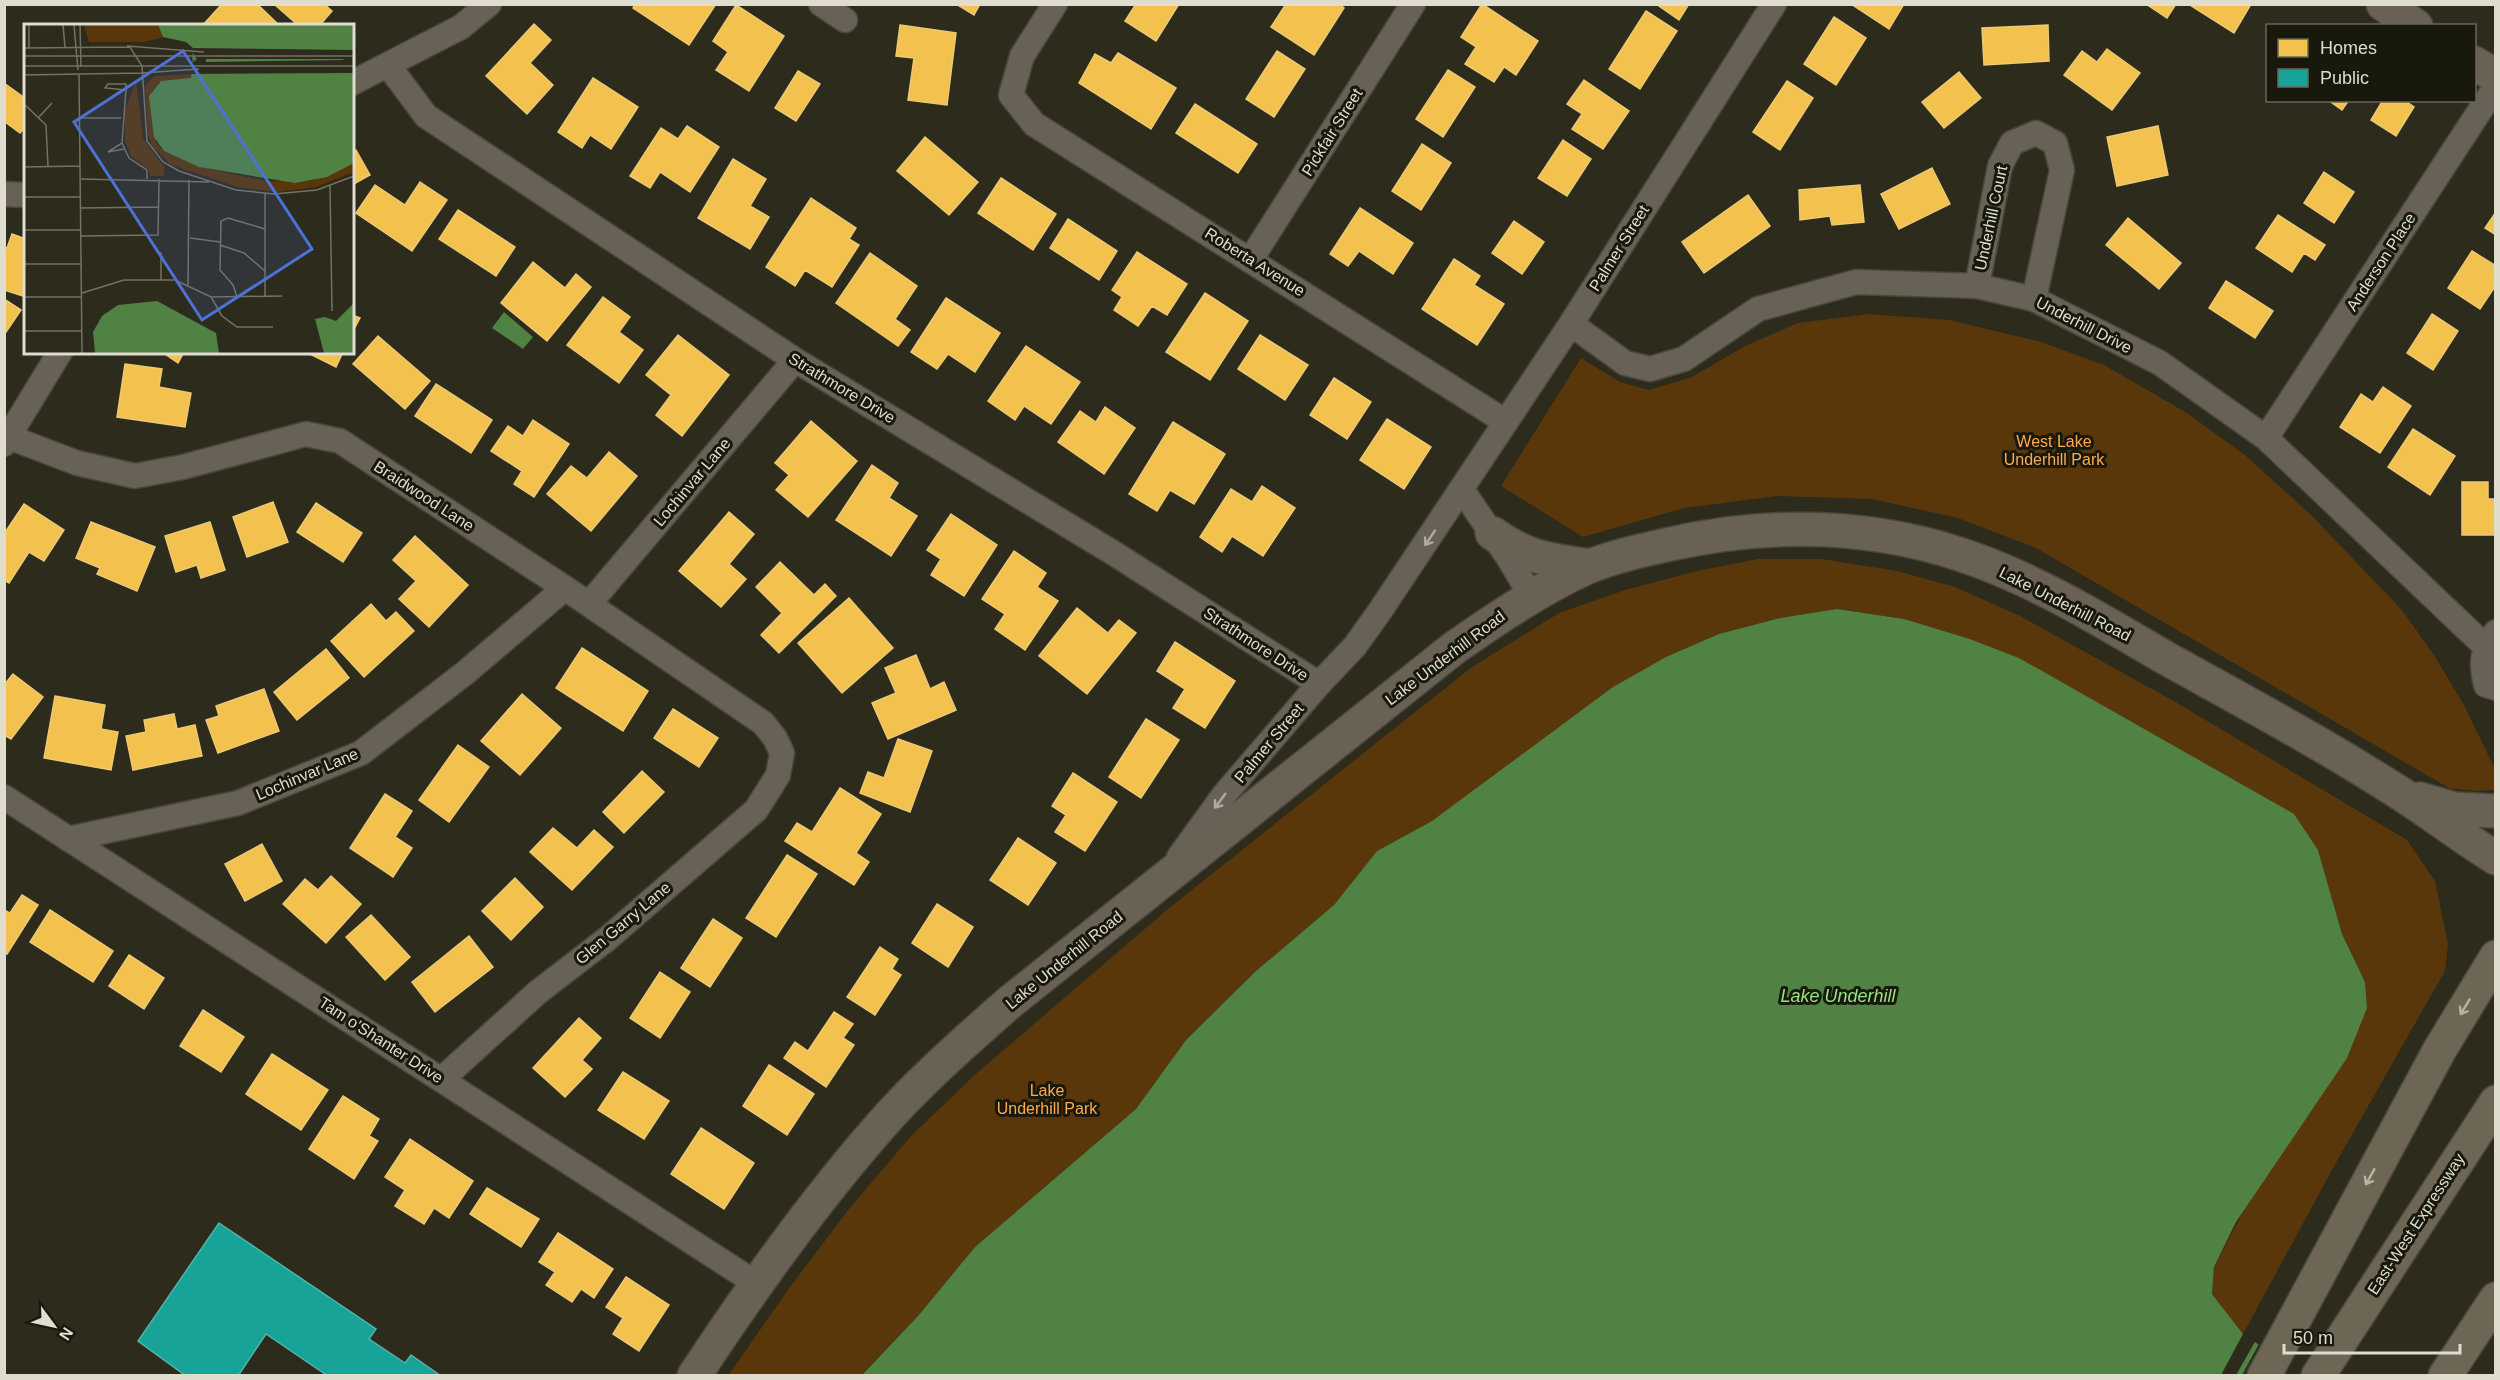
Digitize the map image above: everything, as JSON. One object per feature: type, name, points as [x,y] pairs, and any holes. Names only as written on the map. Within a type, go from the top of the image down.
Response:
[{"type":"highway","points":[[2264,1376],[2439,1051],[2496,957]]},
{"type":"highway","name":"East-West Expressway","points":[[2325,1364],[2496,1102]]},
{"type":"highway","points":[[2445,1376],[2496,1299]]},
{"type":"main road","points":[[2383,4],[2413,24]]},
{"type":"main road","points":[[2476,64],[2496,76]]},
{"type":"main road","name":"Lake Underhill Road","points":[[694,1376],[757,1284],[867,1141],[938,1067],[1011,1002],[1446,655],[1531,596],[1591,566],[1629,553],[1716,534],[1795,528],[1873,535],[1907,540],[1942,549],[2012,575],[2070,603],[2396,790],[2460,836],[2496,858]]},
{"type":"main road","points":[[1492,533],[1514,549],[1542,559],[1591,566]]},
{"type":"main road","name":"Lake Underhill Road","points":[[2396,790],[2455,809],[2496,811]]},
{"type":"street","points":[[354,82],[461,27],[489,4]]},
{"type":"street","points":[[821,4],[845,20]]},
{"type":"street","name":"Roberta Avenue","points":[[1055,4],[1022,56],[1011,95],[1034,124],[1506,422]]},
{"type":"street","name":"Pickfair Street","points":[[1251,259],[1413,4]]},
{"type":"street","name":"Palmer Street","points":[[1162,881],[1224,795],[1318,684],[1355,646],[1462,490],[1571,324],[1774,4]]},
{"type":"street","name":"Strathmore Drive","points":[[388,65],[426,116],[795,360],[1115,554],[1318,684]]},
{"type":"street","name":"Anderson Place","points":[[2266,438],[2496,86]]},
{"type":"street","name":"Underhill Court","points":[[1977,286],[2000,166],[2012,143],[2036,133],[2055,143],[2062,170],[2034,298]]},
{"type":"street","points":[[4,194],[24,195]]},
{"type":"street","name":"Underhill Drive","points":[[1571,324],[1625,363],[1650,369],[1684,359],[1758,309],[1856,282],[1977,286],[2034,298],[2160,363],[2266,438],[2491,639]]},
{"type":"street","points":[[7,440],[59,354]]},
{"type":"street","name":"Lochinvar Lane","points":[[589,604],[795,360]]},
{"type":"street","name":"Braidwood Lane","points":[[7,440],[77,463],[135,476],[183,467],[306,434],[340,441],[565,588],[763,723],[775,738],[782,753]]},
{"type":"street","points":[[1462,490],[1531,596]]},
{"type":"street","name":"Lochinvar Lane","points":[[68,839],[238,802],[361,753],[465,673],[565,588]]},
{"type":"street","points":[[2491,639],[2481,665],[2486,685],[2496,688]]},
{"type":"street","name":"Glen Garry Lane","points":[[442,1078],[538,992],[607,939],[756,810],[778,775],[782,753]]},
{"type":"street","name":"Tam o'Shanter Drive","points":[[4,797],[442,1078],[757,1284]]},
{"type":"green space","name":"West Lake Underhill Park","points":[[1869,314],[1949,320],[2041,342],[2104,365],[2187,413],[2246,456],[2312,516],[2402,610],[2434,655],[2464,705],[2495,769],[2495,790],[2476,791],[2449,788],[2036,548],[1958,518],[1872,499],[1777,496],[1684,508],[1583,537],[1501,486],[1581,358],[1620,382],[1649,390],[1692,377],[1745,346],[1798,323]]},
{"type":"green space","name":"Lake Underhill Park","points":[[1758,559],[1822,559],[1897,571],[1955,587],[2020,616],[2172,700],[2407,840],[2435,881],[2448,944],[2445,971],[2338,1159],[2243,1334],[2212,1294],[2214,1267],[2365,982],[2342,934],[2318,850],[2019,658],[1970,639],[1904,619],[1837,609],[1780,618],[1719,634],[1432,821],[1377,851],[1334,905],[1256,971],[1186,1040],[1136,1109],[975,1247],[918,1316],[861,1375],[728,1376],[790,1287],[849,1209],[911,1136],[978,1072],[1168,909],[1361,755],[1472,667],[1559,613],[1625,590],[1697,571]]},
{"type":"water","points":[[504,312],[533,337],[523,349],[492,328]]},
{"type":"water","name":"Lake Underhill","points":[[1837,609],[1904,619],[1970,639],[2019,658],[2294,814],[2318,850],[2342,934],[2365,982],[2367,1008],[2347,1058],[2236,1222],[2214,1267],[2212,1294],[2243,1334],[2304,1375],[861,1376],[918,1316],[975,1247],[1136,1109],[1186,1040],[1256,971],[1334,905],[1377,851],[1432,821],[1613,687],[1666,657],[1719,634],[1780,618]]},
{"type":"pier","points":[[2244,1332],[2256,1340],[2236,1375],[2221,1375]]},
{"type":"pier","points":[[2260,1342],[2306,1373],[2307,1376],[2242,1375]]},
{"type":"building: Homes","points":[[222,4],[257,4],[278,24],[204,24]]},
{"type":"building: Homes","points":[[274,4],[324,4],[332,11],[321,24],[297,24]]},
{"type":"building: Homes","points":[[635,4],[716,4],[689,45],[633,8]]},
{"type":"building: Homes","points":[[956,4],[980,4],[974,15]]},
{"type":"building: Homes","points":[[1136,4],[1179,4],[1156,41],[1125,21]]},
{"type":"building: Homes","points":[[1286,4],[1339,4],[1344,8],[1314,55],[1271,27]]},
{"type":"building: Homes","points":[[1482,4],[1538,41],[1516,75],[1504,67],[1494,82],[1465,64],[1476,47],[1461,37]]},
{"type":"building: Homes","points":[[1656,4],[1689,4],[1679,20]]},
{"type":"building: Homes","points":[[1851,4],[1904,4],[1889,29]]},
{"type":"building: Homes","points":[[2146,4],[2176,4],[2167,18]]},
{"type":"building: Homes","points":[[2190,4],[2251,4],[2234,33],[2190,5]]},
{"type":"building: Homes","points":[[736,5],[784,36],[749,91],[716,70],[728,52],[713,41]]},
{"type":"building: Homes","points":[[1646,11],[1677,31],[1640,89],[1609,69]]},
{"type":"building: Homes","points":[[1834,17],[1866,38],[1836,85],[1804,64]]},
{"type":"building: Homes","points":[[534,24],[551,40],[530,63],[553,85],[527,114],[486,76]]},
{"type":"building: Homes","points":[[900,25],[956,33],[947,105],[908,100],[914,58],[896,56]]},
{"type":"building: Homes","points":[[2048,25],[2049,61],[1984,65],[1982,28]]},
{"type":"building: Homes","points":[[2107,49],[2140,73],[2112,110],[2064,75],[2082,51],[2097,62]]},
{"type":"building: Homes","points":[[1277,51],[1305,69],[1274,117],[1246,99]]},
{"type":"building: Homes","points":[[1118,53],[1176,88],[1151,129],[1079,83],[1095,54],[1111,63]]},
{"type":"building: Homes","points":[[1448,70],[1475,87],[1443,137],[1416,119]]},
{"type":"building: Homes","points":[[798,71],[820,84],[796,121],[775,108]]},
{"type":"building: Homes","points":[[1959,72],[1981,98],[1944,128],[1922,102]]},
{"type":"building: Homes","points":[[593,78],[638,107],[611,149],[590,135],[582,148],[558,132]]},
{"type":"building: Homes","points":[[1584,80],[1629,111],[1603,149],[1572,129],[1582,114],[1567,104]]},
{"type":"building: Homes","points":[[1787,81],[1813,98],[1780,150],[1753,132]]},
{"type":"building: Homes","points":[[4,83],[24,98],[24,128],[20,133],[4,121]]},
{"type":"building: Homes","points":[[2331,102],[2348,102],[2342,110]]},
{"type":"building: Homes","points":[[2382,102],[2407,102],[2414,107],[2396,136],[2371,120]]},
{"type":"building: Homes","points":[[1195,104],[1257,144],[1238,173],[1176,133]]},
{"type":"building: Homes","points":[[687,126],[719,147],[690,192],[660,172],[650,188],[630,176],[661,128],[678,139]]},
{"type":"building: Homes","points":[[2158,126],[2168,175],[2117,186],[2107,137]]},
{"type":"building: Homes","points":[[925,137],[978,182],[949,215],[897,171]]},
{"type":"building: Homes","points":[[1563,140],[1591,159],[1567,196],[1538,178]]},
{"type":"building: Homes","points":[[1422,144],[1451,163],[1421,210],[1392,191]]},
{"type":"building: Homes","points":[[356,150],[370,175],[354,184],[354,151]]},
{"type":"building: Homes","points":[[733,159],[766,179],[750,206],[769,217],[750,249],[698,218]]},
{"type":"building: Homes","points":[[1932,168],[1950,204],[1899,229],[1881,194]]},
{"type":"building: Homes","points":[[2324,172],[2354,192],[2334,223],[2304,203]]},
{"type":"building: Homes","points":[[1001,178],[1056,214],[1033,250],[978,213]]},
{"type":"building: Homes","points":[[420,182],[447,200],[412,251],[356,213],[375,185],[405,205]]},
{"type":"building: Homes","points":[[1860,185],[1864,222],[1832,225],[1830,216],[1800,220],[1799,190]]},
{"type":"building: Homes","points":[[1748,195],[1770,226],[1704,273],[1682,242]]},
{"type":"building: Homes","points":[[811,198],[856,228],[849,239],[859,245],[832,287],[805,270],[795,286],[766,267]]},
{"type":"building: Homes","points":[[1360,208],[1413,243],[1393,274],[1359,251],[1348,266],[1330,254]]},
{"type":"building: Homes","points":[[458,210],[515,247],[496,276],[439,239]]},
{"type":"building: Homes","points":[[2496,212],[2496,235],[2485,228]]},
{"type":"building: Homes","points":[[2278,215],[2325,245],[2315,260],[2304,253],[2292,272],[2256,248]]},
{"type":"building: Homes","points":[[2128,218],[2181,263],[2159,289],[2106,245]]},
{"type":"building: Homes","points":[[1068,219],[1117,251],[1099,280],[1050,248]]},
{"type":"building: Homes","points":[[1514,221],[1544,242],[1522,274],[1492,253]]},
{"type":"building: Homes","points":[[12,234],[24,238],[24,296],[4,290],[4,247],[7,248]]},
{"type":"building: Homes","points":[[2472,251],[2496,266],[2496,285],[2480,309],[2448,288]]},
{"type":"building: Homes","points":[[1137,252],[1187,284],[1167,315],[1152,306],[1138,326],[1114,310],[1122,297],[1112,290]]},
{"type":"building: Homes","points":[[870,253],[917,286],[895,319],[910,330],[898,346],[836,303]]},
{"type":"building: Homes","points":[[1454,259],[1480,276],[1474,285],[1504,304],[1477,345],[1422,309]]},
{"type":"building: Homes","points":[[533,262],[565,288],[576,274],[591,287],[547,341],[501,303]]},
{"type":"building: Homes","points":[[2226,281],[2273,311],[2255,338],[2209,308]]},
{"type":"building: Homes","points":[[1205,293],[1248,321],[1210,380],[1166,352]]},
{"type":"building: Homes","points":[[603,297],[630,317],[619,332],[643,350],[619,383],[567,345]]},
{"type":"building: Homes","points":[[946,298],[1000,333],[975,372],[948,354],[937,369],[911,352]]},
{"type":"building: Homes","points":[[4,299],[21,310],[4,335]]},
{"type":"building: Homes","points":[[2432,314],[2458,331],[2433,370],[2407,353]]},
{"type":"building: Homes","points":[[354,316],[360,318],[354,329]]},
{"type":"building: Homes","points":[[678,335],[729,375],[682,436],[656,415],[671,395],[646,375]]},
{"type":"building: Homes","points":[[1260,335],[1308,365],[1285,400],[1238,369]]},
{"type":"building: Homes","points":[[378,336],[430,381],[405,409],[353,364]]},
{"type":"building: Homes","points":[[1026,346],[1080,382],[1051,424],[1024,406],[1015,420],[988,401]]},
{"type":"building: Homes","points":[[165,354],[183,354],[178,363]]},
{"type":"building: Homes","points":[[310,354],[342,354],[336,367]]},
{"type":"building: Homes","points":[[125,364],[162,369],[159,387],[191,393],[185,427],[117,417]]},
{"type":"building: Homes","points":[[1334,378],[1371,402],[1347,439],[1310,415]]},
{"type":"building: Homes","points":[[436,384],[492,420],[471,453],[415,416]]},
{"type":"building: Homes","points":[[2383,387],[2411,406],[2380,453],[2340,427],[2361,394],[2373,402]]},
{"type":"building: Homes","points":[[1105,407],[1135,428],[1104,474],[1058,442],[1080,411],[1096,422]]},
{"type":"building: Homes","points":[[1387,419],[1431,447],[1404,489],[1360,460]]},
{"type":"building: Homes","points":[[533,420],[569,444],[534,497],[514,484],[522,471],[491,451],[508,426],[523,436]]},
{"type":"building: Homes","points":[[811,421],[857,461],[808,517],[776,490],[789,475],[775,463]]},
{"type":"building: Homes","points":[[1173,422],[1225,454],[1194,504],[1170,490],[1157,511],[1129,494]]},
{"type":"building: Homes","points":[[2413,429],[2455,456],[2430,495],[2388,467]]},
{"type":"building: Homes","points":[[609,452],[637,476],[591,531],[547,494],[571,466],[587,478]]},
{"type":"building: Homes","points":[[872,465],[898,483],[889,498],[917,516],[891,556],[836,520]]},
{"type":"building: Homes","points":[[2462,482],[2488,482],[2488,499],[2496,499],[2496,535],[2462,535]]},
{"type":"building: Homes","points":[[1262,486],[1295,508],[1263,556],[1232,536],[1222,552],[1200,537],[1231,489],[1252,502]]},
{"type":"building: Homes","points":[[273,502],[288,542],[247,557],[233,517]]},
{"type":"building: Homes","points":[[316,503],[362,533],[343,562],[297,532]]},
{"type":"building: Homes","points":[[24,504],[64,530],[44,561],[29,552],[9,583],[4,580],[4,534]]},
{"type":"building: Homes","points":[[729,512],[754,534],[729,564],[746,579],[721,607],[679,571]]},
{"type":"building: Homes","points":[[951,514],[997,545],[964,596],[931,575],[941,559],[927,550]]},
{"type":"building: Homes","points":[[91,522],[155,547],[137,591],[97,574],[100,568],[76,558]]},
{"type":"building: Homes","points":[[210,522],[225,570],[201,578],[197,565],[176,572],[165,536]]},
{"type":"building: Homes","points":[[415,536],[468,585],[429,627],[399,599],[416,581],[393,560]]},
{"type":"building: Homes","points":[[1014,551],[1046,573],[1037,587],[1058,601],[1025,650],[995,629],[1005,614],[982,599]]},
{"type":"building: Homes","points":[[780,562],[814,595],[825,584],[836,596],[779,653],[761,635],[782,613],[756,587]]},
{"type":"building: Homes","points":[[849,598],[893,648],[842,693],[798,643]]},
{"type":"building: Homes","points":[[371,604],[386,621],[396,612],[414,631],[364,677],[331,641]]},
{"type":"building: Homes","points":[[1077,608],[1108,633],[1119,620],[1136,633],[1087,694],[1039,656]]},
{"type":"building: Homes","points":[[1175,642],[1235,681],[1205,728],[1173,708],[1185,689],[1157,671]]},
{"type":"building: Homes","points":[[582,648],[648,691],[623,731],[556,688]]},
{"type":"building: Homes","points":[[326,649],[349,678],[297,720],[274,692]]},
{"type":"building: Homes","points":[[916,655],[930,689],[944,682],[956,710],[888,739],[872,703],[896,693],[885,668]]},
{"type":"building: Homes","points":[[13,674],[43,697],[11,739],[4,735],[4,685]]},
{"type":"building: Homes","points":[[264,689],[279,731],[218,753],[206,720],[219,716],[216,706]]},
{"type":"building: Homes","points":[[522,694],[561,728],[520,775],[481,741]]},
{"type":"building: Homes","points":[[55,696],[105,705],[101,729],[118,732],[111,770],[44,758]]},
{"type":"building: Homes","points":[[673,709],[718,738],[699,767],[654,738]]},
{"type":"building: Homes","points":[[174,714],[177,729],[195,725],[202,756],[133,770],[126,736],[146,732],[144,720]]},
{"type":"building: Homes","points":[[1146,719],[1179,740],[1141,798],[1109,777]]},
{"type":"building: Homes","points":[[898,739],[932,751],[910,812],[860,793],[868,772],[884,778]]},
{"type":"building: Homes","points":[[458,745],[489,767],[449,822],[419,800]]},
{"type":"building: Homes","points":[[642,771],[664,792],[624,833],[603,812]]},
{"type":"building: Homes","points":[[1073,773],[1117,802],[1085,851],[1055,832],[1066,815],[1052,806]]},
{"type":"building: Homes","points":[[840,788],[881,814],[856,853],[869,862],[854,885],[785,841],[797,823],[812,832]]},
{"type":"building: Homes","points":[[385,794],[412,811],[395,837],[412,848],[393,877],[350,848]]},
{"type":"building: Homes","points":[[553,828],[577,848],[594,830],[613,847],[572,890],[530,852]]},
{"type":"building: Homes","points":[[1018,838],[1056,863],[1028,905],[990,880]]},
{"type":"building: Homes","points":[[262,844],[282,881],[245,901],[225,864]]},
{"type":"building: Homes","points":[[787,855],[817,874],[776,937],[746,918]]},
{"type":"building: Homes","points":[[331,876],[361,904],[326,943],[283,904],[305,879],[318,890]]},
{"type":"building: Homes","points":[[515,878],[543,907],[511,940],[482,911]]},
{"type":"building: Homes","points":[[22,895],[38,905],[7,954],[4,953],[4,910],[10,913]]},
{"type":"building: Homes","points":[[937,904],[973,927],[948,967],[912,943]]},
{"type":"building: Homes","points":[[50,910],[113,951],[93,982],[30,942]]},
{"type":"building: Homes","points":[[371,915],[410,957],[385,980],[346,937]]},
{"type":"building: Homes","points":[[713,919],[742,938],[710,987],[681,968]]},
{"type":"building: Homes","points":[[469,936],[493,967],[435,1012],[412,982]]},
{"type":"building: Homes","points":[[880,947],[898,959],[892,969],[901,975],[875,1015],[847,997]]},
{"type":"building: Homes","points":[[129,955],[164,978],[144,1009],[109,986]]},
{"type":"building: Homes","points":[[660,972],[690,992],[660,1038],[630,1018]]},
{"type":"building: Homes","points":[[203,1010],[244,1037],[221,1072],[180,1046]]},
{"type":"building: Homes","points":[[834,1012],[853,1024],[843,1038],[854,1045],[826,1087],[784,1058],[795,1042],[808,1051]]},
{"type":"building: Homes","points":[[579,1018],[601,1038],[582,1060],[592,1069],[565,1097],[533,1068]]},
{"type":"building: Homes","points":[[272,1054],[328,1090],[301,1130],[246,1094]]},
{"type":"building: Homes","points":[[769,1065],[814,1094],[787,1135],[743,1106]]},
{"type":"building: Homes","points":[[623,1072],[669,1101],[644,1139],[598,1110]]},
{"type":"building: Homes","points":[[343,1096],[379,1119],[369,1136],[378,1141],[354,1179],[309,1149]]},
{"type":"building: Homes","points":[[701,1128],[754,1163],[724,1209],[671,1174]]},
{"type":"building: Homes","points":[[410,1139],[473,1181],[449,1218],[434,1208],[424,1224],[395,1206],[405,1190],[385,1177]]},
{"type":"building: Homes","points":[[487,1188],[539,1219],[521,1247],[470,1214]]},
{"type":"building: Homes","points":[[558,1233],[613,1269],[594,1298],[581,1289],[572,1302],[546,1285],[555,1272],[539,1262]]},
{"type":"building: Homes","points":[[626,1277],[669,1305],[639,1351],[613,1334],[623,1318],[606,1307]]},
{"type":"building: Public","points":[[219,1223],[376,1329],[369,1339],[405,1363],[411,1355],[441,1376],[328,1376],[266,1334],[238,1376],[186,1376],[138,1341]]}]
